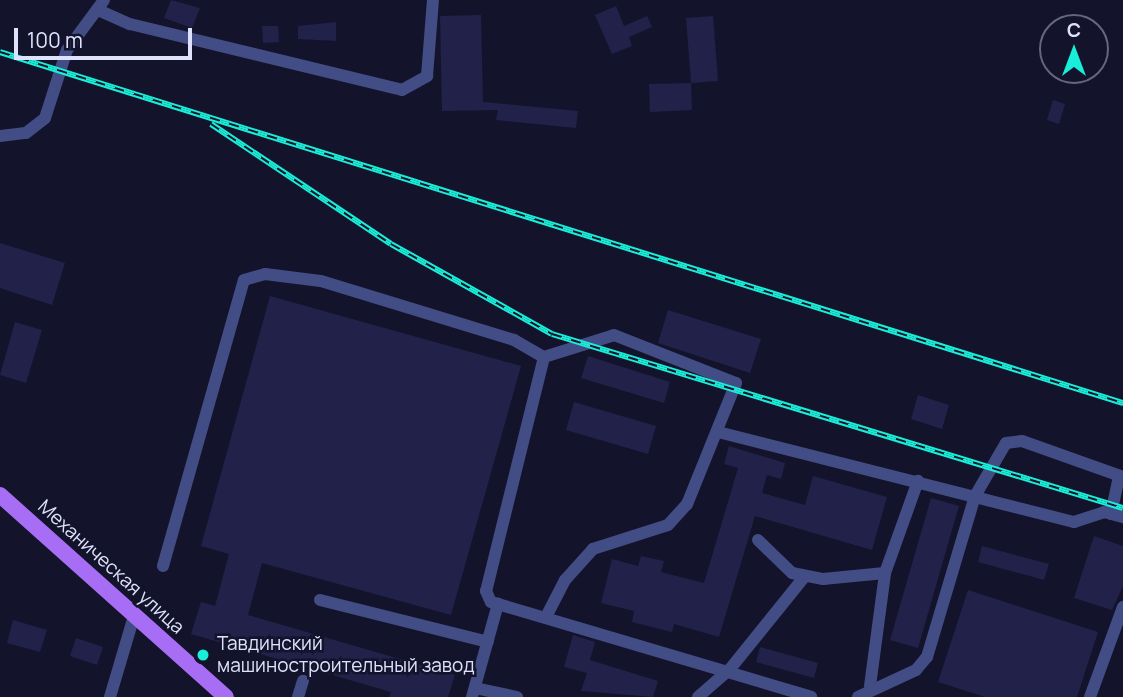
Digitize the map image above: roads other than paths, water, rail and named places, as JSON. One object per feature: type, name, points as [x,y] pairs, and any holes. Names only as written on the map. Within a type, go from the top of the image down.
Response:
[{"type":"main road","name":"Механическая улица","points":[[0,495],[226,697]]},
{"type":"street","points":[[0,136],[26,134],[45,118],[67,50],[101,5],[130,24],[402,90],[427,76],[433,0]]},
{"type":"street","points":[[163,566],[244,280],[265,274],[321,281],[514,341],[544,357],[614,335],[708,367],[736,383],[718,432],[674,518],[593,549],[565,580],[546,617]]},
{"type":"street","points":[[544,357],[486,592],[499,604],[730,669],[811,697]]},
{"type":"street","points":[[718,432],[918,481],[975,496],[1074,522],[1085,514],[1117,516],[1121,476],[1014,442],[997,455],[975,496],[928,657],[916,670],[870,686],[858,697]]},
{"type":"street","points":[[870,686],[885,573],[918,481]]},
{"type":"street","points":[[758,540],[792,573],[805,576],[885,573]]},
{"type":"street","points":[[698,697],[730,669],[805,576]]},
{"type":"street","points":[[320,600],[488,642]]},
{"type":"street","points":[[499,604],[473,692],[517,697]]},
{"type":"street","points":[[1090,697],[1123,607]]},
{"type":"street","points":[[110,697],[134,616]]},
{"type":"street","points":[[298,697],[303,681]]},
{"type":"railway","points":[[0,52],[1123,403]]},
{"type":"railway","points":[[211,124],[391,244],[552,334],[1123,508]]},
{"type":"place","name":"Тавдинский машиностроительный завод","points":[[203,655]]}]
